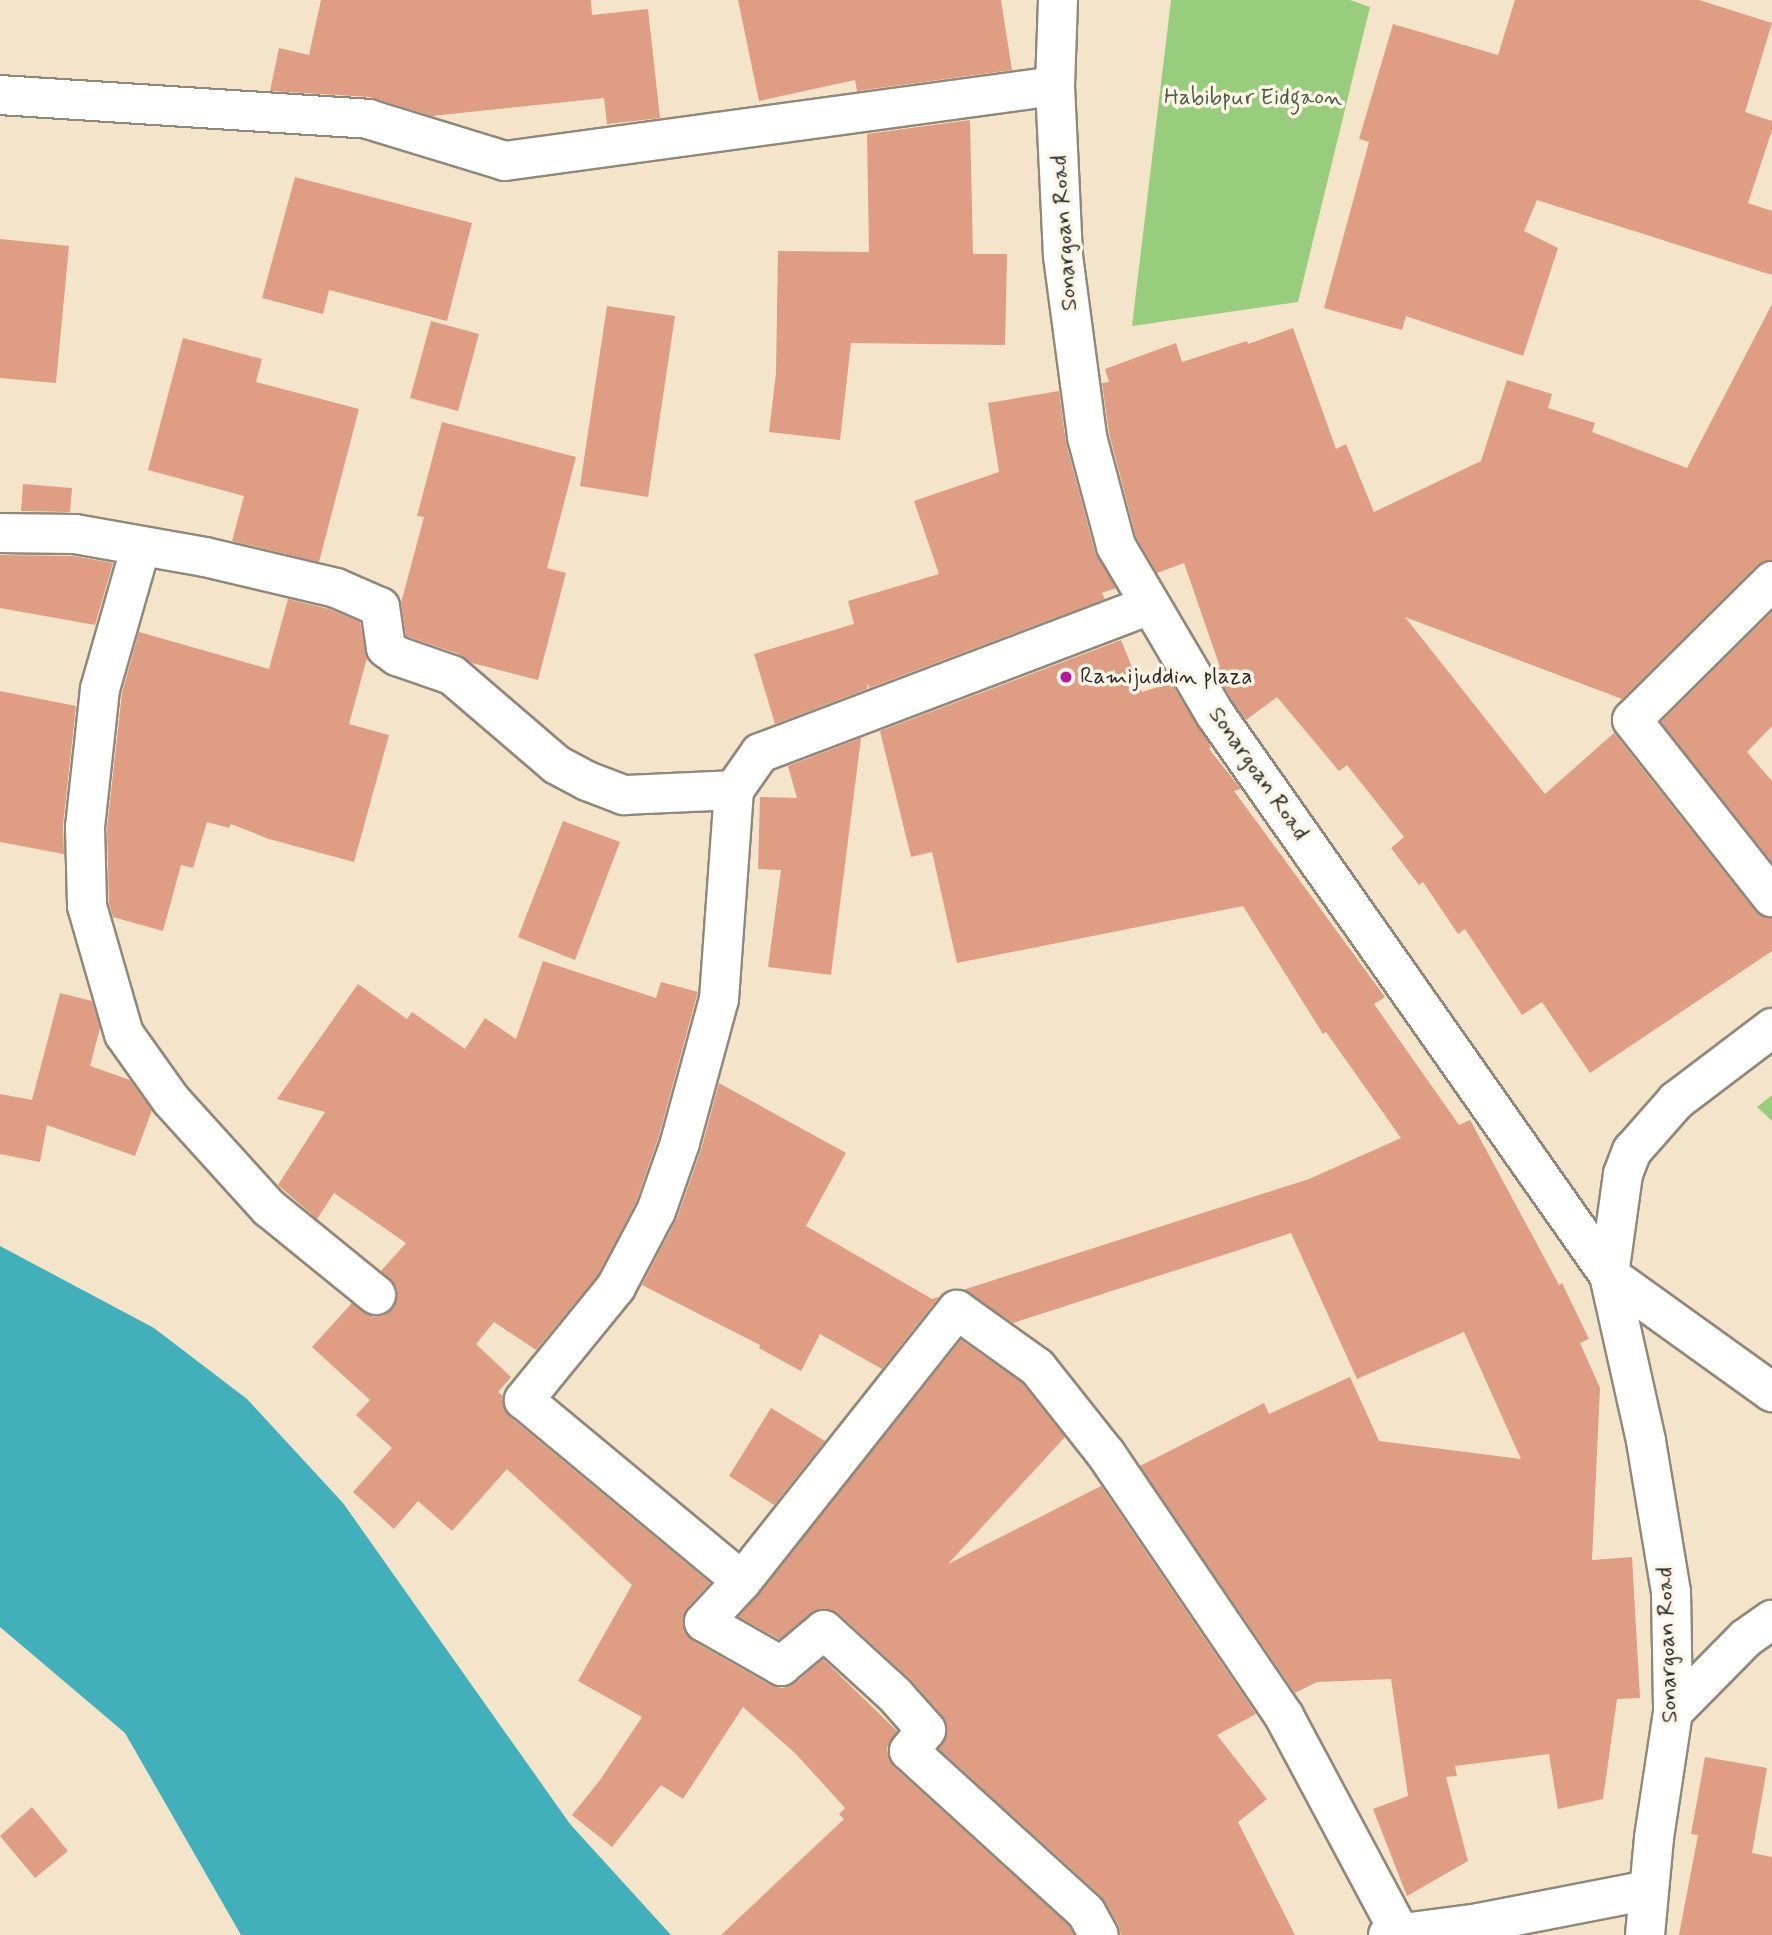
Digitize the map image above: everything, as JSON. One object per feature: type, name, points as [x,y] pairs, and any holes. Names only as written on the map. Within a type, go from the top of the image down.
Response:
[{"type":"street","name":"Sonargoan Road","points":[[1058,0],[1055,86],[1063,256],[1087,437],[1116,546],[1215,714],[1609,1275],[1772,1392]]},
{"type":"street","points":[[0,96],[368,119],[505,161],[1055,86]]},
{"type":"street","points":[[0,533],[75,534],[336,588],[380,607],[386,648],[397,656],[452,675],[557,765],[624,795],[734,790]]},
{"type":"street","points":[[141,546],[100,689],[85,827],[87,906],[124,1034],[171,1100],[269,1208],[376,1295]]},
{"type":"street","points":[[1772,581],[1632,720],[1772,897]]},
{"type":"street","points":[[742,1581],[524,1400],[616,1287],[656,1211],[680,1143],[719,999],[734,790],[760,753],[1150,605]]},
{"type":"street","points":[[1609,1275],[1623,1174],[1632,1151],[1676,1101],[1772,1028]]},
{"type":"street","name":"Sonargoan Road","points":[[1609,1275],[1646,1441],[1671,1592],[1673,1712],[1645,1935]]},
{"type":"street","points":[[1099,1935],[1086,1912],[909,1751],[926,1730],[895,1695],[824,1630],[781,1666],[704,1622],[742,1581],[957,1310],[1037,1367],[1106,1454],[1284,1716],[1394,1934],[1479,1923],[1649,1890]]},
{"type":"street","points":[[1673,1712],[1746,1638],[1772,1620]]},
{"type":"green space","name":"Habibpur Eidgaon","points":[[1171,0],[1350,0],[1370,7],[1298,302],[1132,326]]},
{"type":"green space","points":[[1772,1095],[1772,1121],[1757,1107]]},
{"type":"water","points":[[0,1246],[154,1328],[247,1399],[343,1503],[570,1824],[671,1935],[241,1935],[125,1733],[0,1627]]},
{"type":"building","points":[[321,0],[591,0],[592,15],[648,9],[660,118],[607,124],[604,98],[432,116],[370,97],[270,91],[279,48],[309,55]]},
{"type":"building","points":[[738,0],[1001,0],[1012,70],[857,91],[855,80],[759,101]]},
{"type":"building","points":[[1515,0],[1699,0],[1772,23],[1745,112],[1772,121],[1772,130],[1748,203],[1772,211],[1772,275],[1537,200],[1524,231],[1558,248],[1523,356],[1406,316],[1402,330],[1324,308],[1369,142],[1359,139],[1393,24],[1498,55]]},
{"type":"building","points":[[970,120],[973,254],[1007,254],[1005,345],[851,343],[840,440],[769,432],[776,373],[778,251],[869,252],[867,134]]},
{"type":"building","points":[[295,177],[472,223],[447,321],[329,290],[323,314],[262,298]]},
{"type":"building","points":[[0,239],[69,246],[56,383],[0,378]]},
{"type":"building","points":[[1772,304],[1772,560],[1757,565],[1622,699],[1405,617],[1545,794],[1614,733],[1755,911],[1772,918],[1772,951],[1590,1073],[1542,1002],[1522,1015],[1465,929],[1458,934],[1423,882],[1419,885],[1391,848],[1404,837],[1347,765],[1339,771],[1277,697],[1246,720],[1233,702],[1214,669],[1220,667],[1184,563],[1157,573],[1136,537],[1109,433],[1102,383],[1109,382],[1105,369],[1176,343],[1182,362],[1247,341],[1248,344],[1293,328],[1336,449],[1346,444],[1374,512],[1481,461],[1507,380],[1552,394],[1548,408],[1595,423],[1592,432],[1687,468]]},
{"type":"building","points":[[607,306],[675,316],[648,497],[580,486]]},
{"type":"building","points":[[431,321],[479,334],[458,411],[410,398]]},
{"type":"building","points":[[183,338],[262,359],[256,382],[359,409],[319,562],[232,541],[244,496],[148,470]]},
{"type":"building","points":[[1059,391],[1066,443],[1095,552],[1116,588],[1102,593],[1105,599],[869,688],[868,683],[867,689],[775,724],[754,654],[854,624],[848,601],[939,574],[914,501],[999,472],[988,403]]},
{"type":"building","points":[[442,422],[576,457],[547,568],[566,573],[538,680],[472,663],[459,654],[406,636],[401,603],[424,517],[417,516]]},
{"type":"building","points":[[23,484],[72,488],[70,512],[21,511]]},
{"type":"building","points":[[0,555],[73,556],[113,563],[95,625],[0,608]]},
{"type":"building","points":[[288,599],[329,609],[360,622],[367,658],[349,724],[389,735],[354,862],[269,839],[231,824],[229,828],[207,822],[193,868],[181,865],[163,931],[113,917],[109,903],[107,828],[122,693],[139,632],[269,669]]},
{"type":"building","points":[[1772,612],[1772,726],[1747,752],[1772,781],[1772,862],[1661,722]]},
{"type":"building","points":[[1121,640],[1142,692],[1171,683],[1211,747],[1209,749],[1241,789],[1234,791],[1385,997],[1374,1004],[1459,1125],[1470,1120],[1559,1285],[1562,1283],[1589,1339],[1580,1343],[1600,1388],[1592,1560],[1632,1557],[1640,1698],[1617,1699],[1603,1799],[1558,1809],[1549,1754],[1455,1766],[1457,1776],[1446,1777],[1468,1861],[1407,1896],[1373,1809],[1408,1796],[1391,1679],[1317,1682],[1295,1693],[1140,1466],[1264,1403],[1269,1414],[1350,1377],[1379,1441],[1521,1459],[1464,1332],[1357,1379],[1291,1233],[1013,1323],[963,1290],[1309,1179],[1401,1138],[1326,1032],[1323,1034],[1243,906],[957,963],[932,852],[911,857],[880,731]]},
{"type":"building","points":[[0,691],[76,706],[63,825],[64,854],[0,842]]},
{"type":"building","points":[[861,738],[831,975],[768,967],[781,870],[758,869],[760,797],[797,798],[788,766]]},
{"type":"building","points":[[563,821],[620,842],[575,960],[518,937]]},
{"type":"building","points":[[543,961],[656,998],[661,982],[698,992],[659,1136],[636,1202],[598,1275],[536,1350],[494,1322],[476,1344],[511,1377],[498,1392],[503,1396],[504,1408],[510,1417],[710,1583],[688,1607],[683,1618],[684,1631],[693,1641],[770,1685],[782,1688],[795,1683],[823,1659],[897,1731],[887,1748],[894,1767],[1069,1926],[1074,1935],[721,1935],[844,1819],[839,1814],[845,1808],[796,1754],[743,1707],[683,1799],[661,1785],[612,1847],[572,1815],[600,1780],[642,1717],[578,1681],[632,1585],[507,1469],[452,1531],[418,1501],[394,1529],[353,1492],[392,1448],[356,1415],[370,1400],[312,1347],[352,1303],[373,1317],[383,1316],[392,1309],[397,1299],[397,1288],[381,1271],[406,1243],[334,1193],[317,1219],[278,1185],[325,1112],[277,1099],[358,984],[407,1019],[412,1012],[465,1049],[485,1018],[516,1039]]},
{"type":"building","points":[[60,993],[92,1001],[100,1028],[90,1066],[130,1080],[152,1110],[135,1156],[47,1125],[40,1162],[0,1154],[0,1094],[32,1100]]},
{"type":"building","points":[[719,1083],[846,1153],[806,1226],[932,1299],[939,1297],[882,1369],[820,1334],[801,1371],[759,1348],[760,1345],[642,1285],[677,1218],[701,1150]]},
{"type":"building","points":[[961,1340],[1022,1383],[1065,1437],[948,1564],[1101,1486],[1256,1714],[1217,1735],[1267,1799],[1238,1822],[1295,1935],[1121,1935],[1118,1924],[1101,1896],[939,1749],[947,1734],[942,1715],[910,1679],[839,1614],[829,1609],[819,1609],[779,1639],[739,1617]]},
{"type":"building","points":[[771,1408],[825,1441],[774,1505],[729,1476]]},
{"type":"building","points":[[1705,1757],[1767,1768],[1752,1853],[1772,1857],[1772,1935],[1679,1935],[1698,1835],[1691,1834]]},
{"type":"building","points":[[32,1807],[68,1851],[35,1878],[0,1836]]},
{"type":"place","name":"Ramijuddin plaza","points":[[1066,677]]}]
